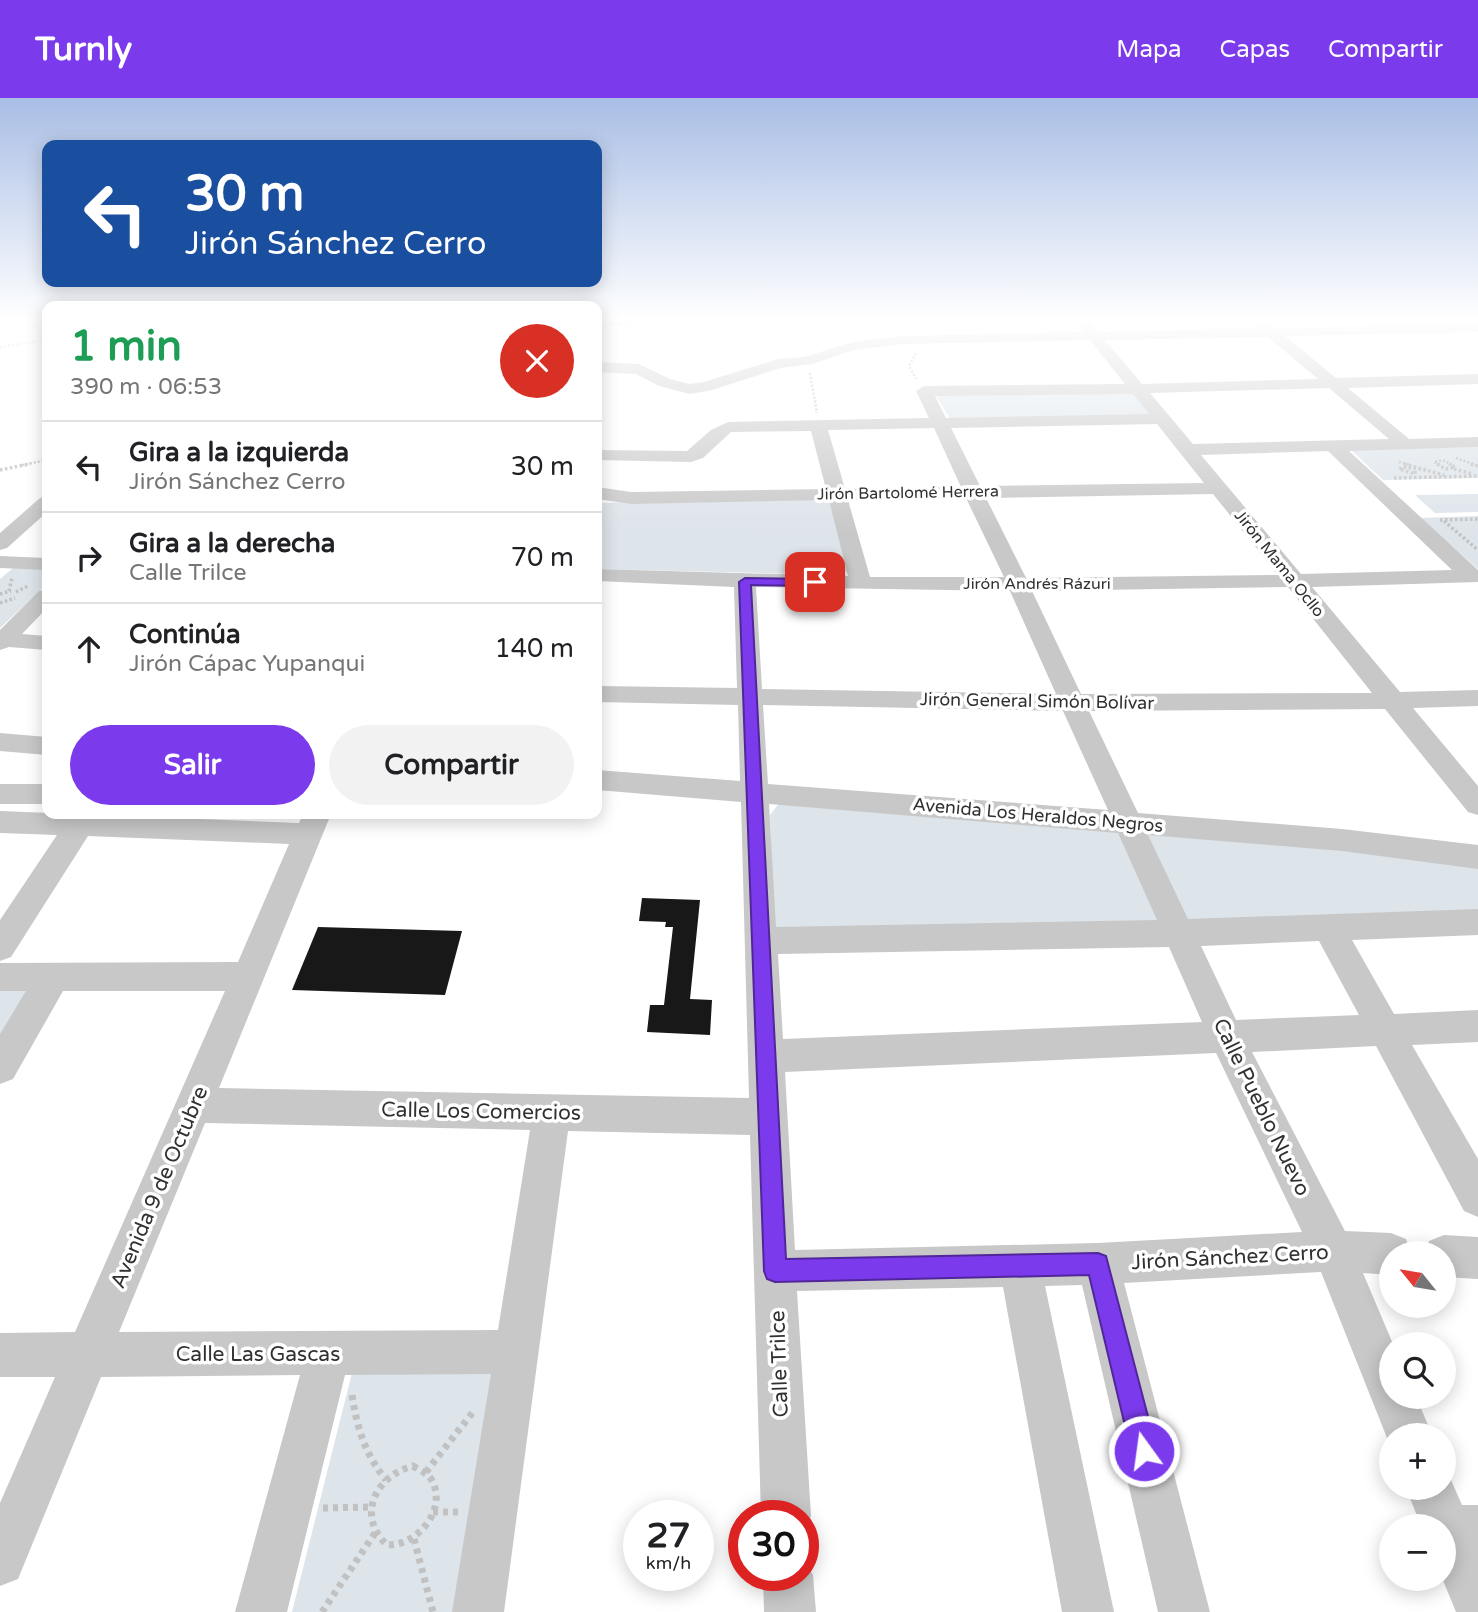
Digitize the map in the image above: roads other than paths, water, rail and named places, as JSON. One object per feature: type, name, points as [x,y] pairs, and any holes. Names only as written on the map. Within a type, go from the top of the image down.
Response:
[{"type":"street","name":"Calle Pueblo Nuevo","points":[[924,392],[1018,584],[1226,1036],[1334,1251],[1379,1363]]},
{"type":"street","name":"Jirón Mama Ocllo","points":[[1140,392],[1478,805]]},
{"type":"street","points":[[1342,392],[1405,444]]},
{"type":"street","points":[[602,455],[691,457],[698,454],[719,431],[728,428],[818,424],[1163,419]]},
{"type":"street","points":[[818,424],[839,493],[861,583]]},
{"type":"street","points":[[1188,450],[1478,442]]},
{"type":"street","points":[[1334,447],[1474,576]]},
{"type":"street","name":"Jirón Bartolomé Herrera","points":[[602,494],[631,498],[1219,488]]},
{"type":"street","points":[[0,544],[42,506]]},
{"type":"street","points":[[0,562],[42,565]]},
{"type":"street","name":"Jirón Andrés Rázuri","points":[[602,575],[745,582],[1018,584],[1296,582],[1474,576]]},
{"type":"street","name":"Calle Trilce","points":[[745,582],[785,1500]]},
{"type":"street","points":[[1,640],[42,601]]},
{"type":"street","points":[[1,640],[42,643]]},
{"type":"street","name":"Jirón General Simón Bolívar","points":[[602,694],[1073,702],[1393,701],[1478,698]]},
{"type":"street","points":[[0,742],[42,746]]},
{"type":"street","name":"Avenida Los Heraldos Negros","points":[[602,780],[1342,840],[1478,857]]},
{"type":"street","points":[[0,794],[42,794]]},
{"type":"street","points":[[0,822],[79,826],[313,824]]},
{"type":"street","name":"Avenida 9 de Octubre","points":[[0,1561],[313,824]]},
{"type":"street","points":[[0,947],[79,826]]},
{"type":"street","points":[[761,941],[1180,933],[1478,922]]},
{"type":"street","points":[[1329,929],[1478,1197]]},
{"type":"street","points":[[0,977],[248,976]]},
{"type":"street","points":[[0,1067],[53,977]]},
{"type":"street","points":[[766,1056],[1478,1026]]},
{"type":"street","name":"Calle Los Comercios","points":[[193,1105],[768,1116]]},
{"type":"street","points":[[478,1612],[552,1112]]},
{"type":"street","name":"Jirón Sánchez Cerro","points":[[775,1271],[1098,1264],[1334,1251],[1379,1253]]},
{"type":"street","points":[[1456,1257],[1478,1258]]},
{"type":"street","points":[[1098,1264],[1184,1612]]},
{"type":"street","points":[[1020,1266],[1088,1612]]},
{"type":"street","name":"Calle Las Gascas","points":[[0,1355],[88,1355],[345,1378],[516,1352]]},
{"type":"street","points":[[261,1612],[345,1378]]},
{"type":"street","points":[[1456,1529],[1478,1603]]},
{"type":"street","points":[[789,1591],[790,1612]]}]
